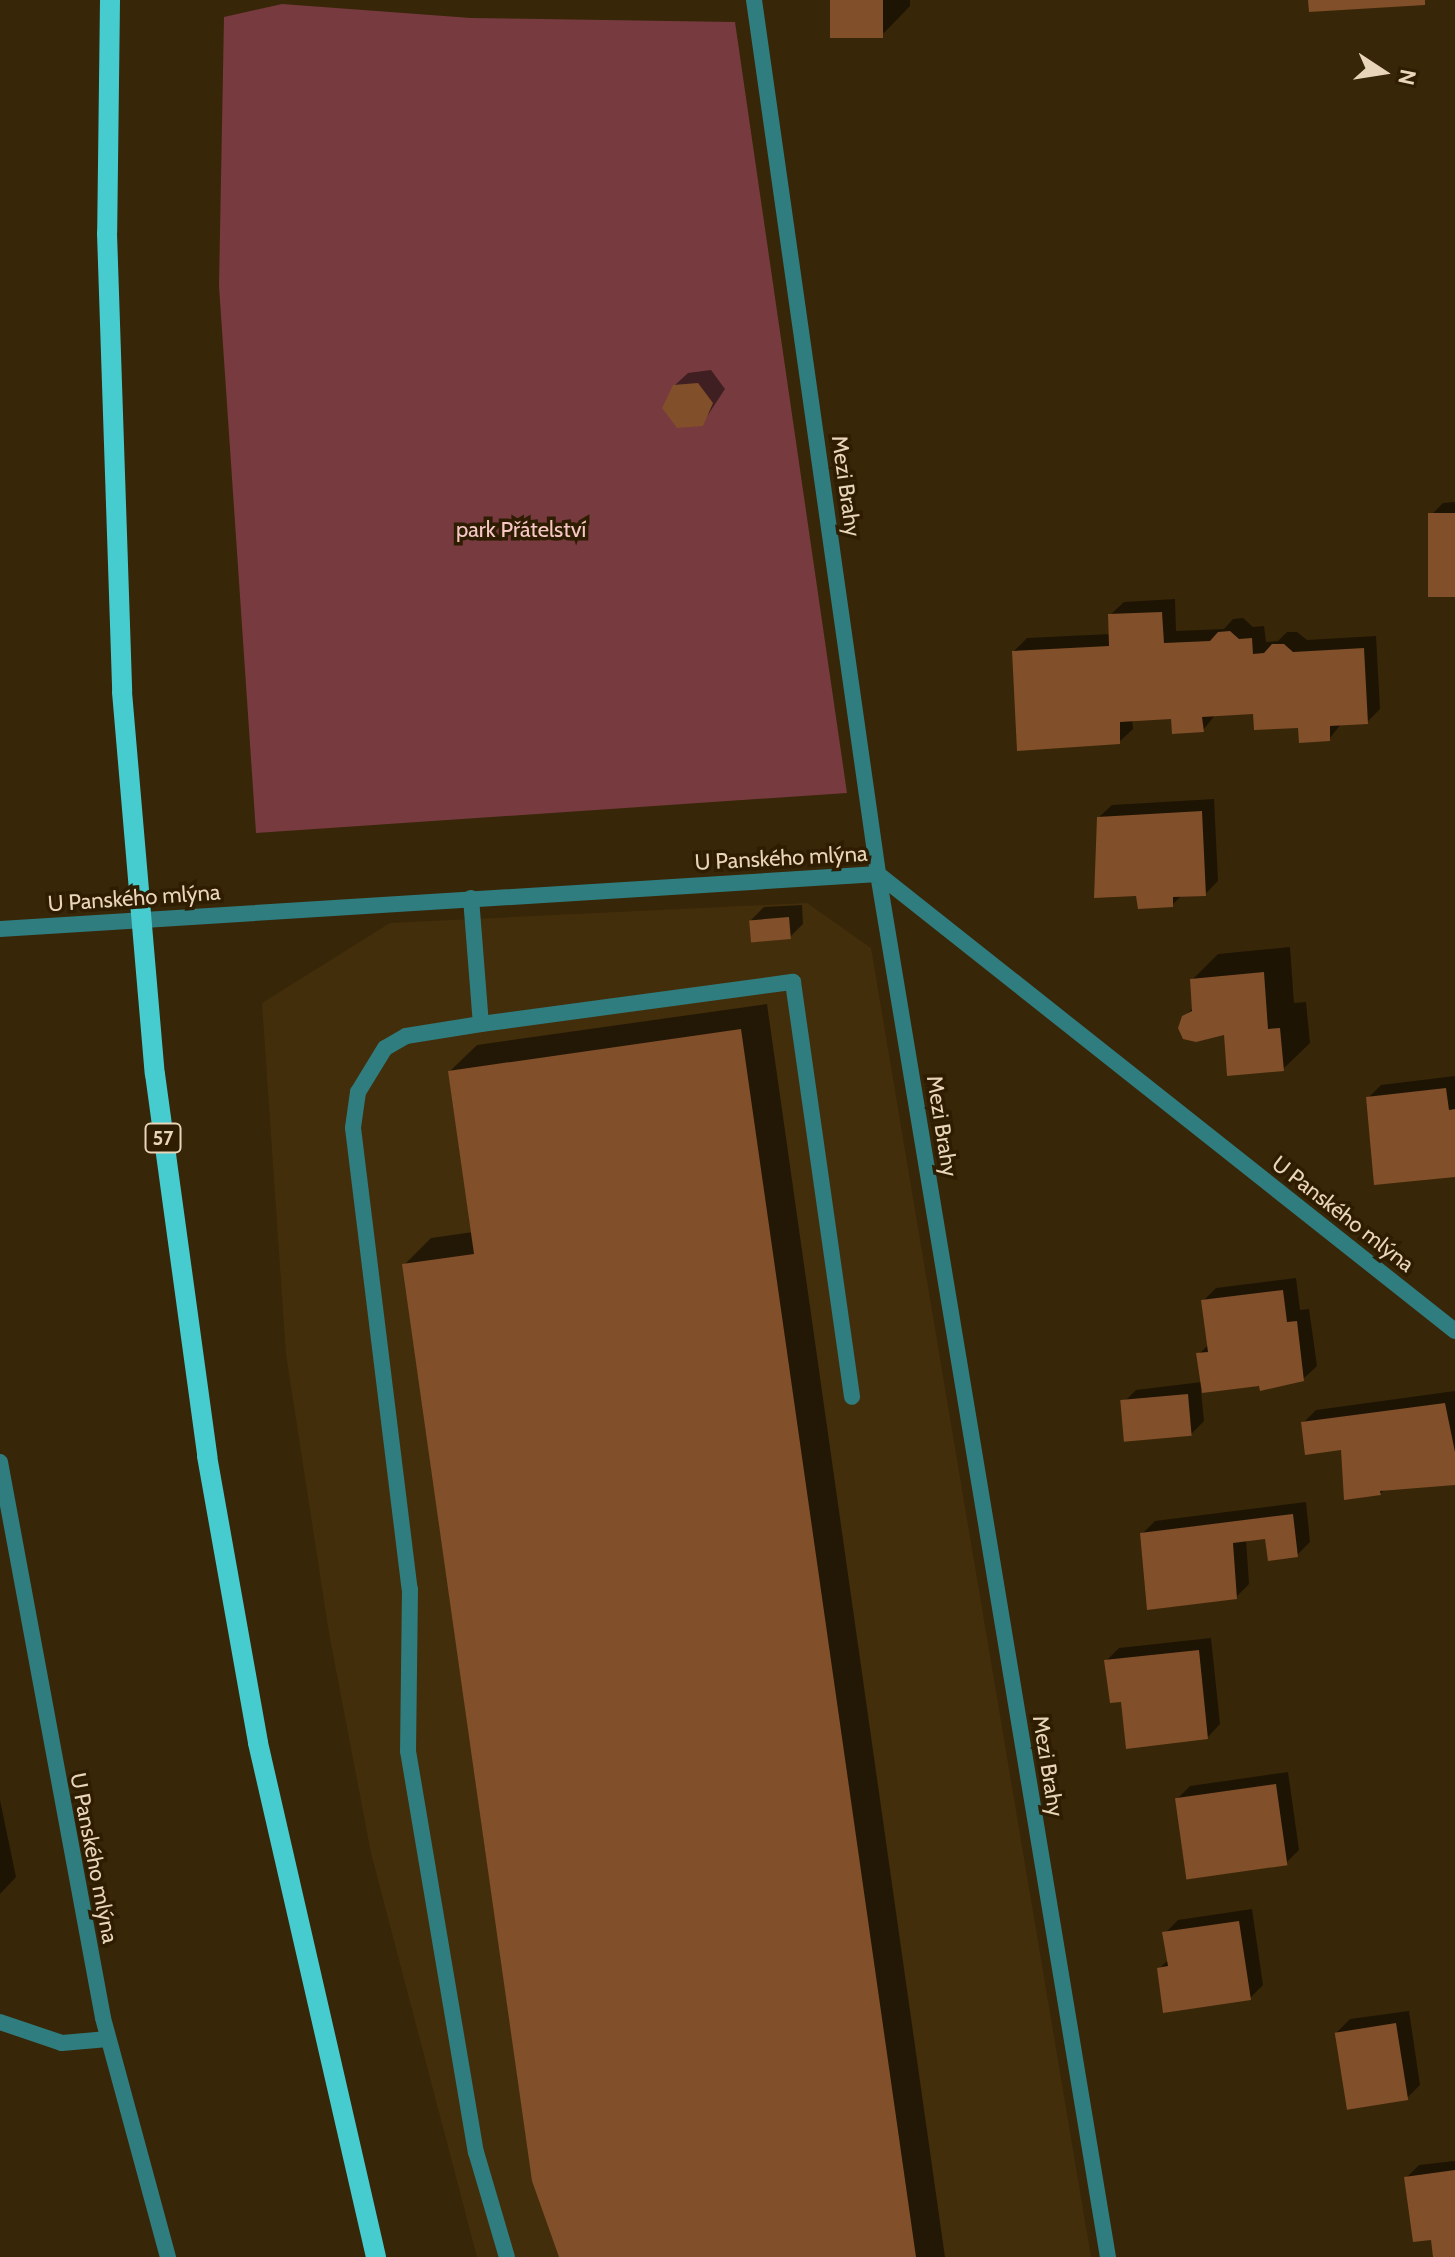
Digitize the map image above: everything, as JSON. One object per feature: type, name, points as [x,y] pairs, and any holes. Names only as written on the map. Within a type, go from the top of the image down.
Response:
[{"type":"main road","name":"57","points":[[110,0],[107,233],[122,692],[141,918],[180,1275],[226,1572],[293,1912],[376,2257]]},
{"type":"street","name":"Mezi Brahy","points":[[754,0],[878,874],[1108,2257]]},
{"type":"street","name":"U Panského mlýna","points":[[0,929],[878,874],[1455,1331]]},
{"type":"street","points":[[471,898],[481,1024]]},
{"type":"street","points":[[507,2257],[476,2152],[408,1751],[410,1589],[353,1128],[358,1092],[385,1048],[406,1036],[793,982],[852,1397]]},
{"type":"street","name":"U Panského mlýna","points":[[0,1462],[71,1862],[108,2039],[168,2257]]},
{"type":"street","points":[[0,2022],[62,2043],[108,2039]]},
{"type":"shaded area","points":[[807,903],[871,948],[1091,2257],[477,2257],[371,1853],[329,1633],[286,1354],[262,1003],[390,923]]},
{"type":"green space","name":"park Přátelství","points":[[282,4],[471,18],[735,22],[847,793],[256,833],[219,286],[224,17]]},
{"type":"building","points":[[830,0],[883,0],[883,38],[830,38]]},
{"type":"building","points":[[1308,0],[1425,0],[1425,5],[1309,12]]},
{"type":"building","points":[[698,383],[713,403],[703,426],[677,428],[662,408],[673,385]]},
{"type":"building","points":[[1428,513],[1455,513],[1455,597],[1428,597]]},
{"type":"building","points":[[1162,612],[1164,643],[1210,641],[1218,632],[1230,631],[1239,639],[1252,638],[1253,654],[1264,653],[1272,644],[1284,644],[1293,652],[1364,648],[1368,724],[1330,726],[1330,741],[1299,743],[1298,728],[1254,730],[1253,714],[1202,717],[1204,732],[1172,734],[1171,719],[1120,722],[1120,744],[1017,751],[1012,651],[1109,646],[1108,614]]},
{"type":"building","points":[[1202,811],[1206,896],[1173,897],[1173,907],[1138,909],[1136,896],[1094,898],[1097,817]]},
{"type":"building","points":[[789,917],[791,939],[751,942],[749,920]]},
{"type":"building","points":[[1264,972],[1268,1029],[1280,1028],[1284,1071],[1227,1076],[1224,1035],[1196,1042],[1183,1039],[1178,1028],[1182,1016],[1192,1011],[1190,979]]},
{"type":"building","points":[[741,1029],[916,2257],[559,2257],[532,2181],[402,1264],[474,1254],[448,1071]]},
{"type":"building","points":[[1446,1088],[1449,1110],[1455,1109],[1455,1177],[1374,1185],[1366,1097]]},
{"type":"building","points":[[1283,1290],[1287,1322],[1297,1321],[1304,1381],[1260,1391],[1259,1386],[1202,1393],[1196,1353],[1208,1352],[1201,1300]]},
{"type":"building","points":[[1188,1394],[1192,1436],[1124,1442],[1120,1400]]},
{"type":"building","points":[[1445,1403],[1455,1452],[1455,1485],[1380,1491],[1381,1495],[1344,1500],[1341,1450],[1305,1455],[1301,1422]]},
{"type":"building","points":[[1293,1514],[1298,1557],[1268,1561],[1265,1539],[1233,1543],[1237,1599],[1147,1610],[1140,1533]]},
{"type":"building","points":[[1199,1650],[1208,1739],[1126,1749],[1121,1702],[1110,1703],[1104,1660]]},
{"type":"building","points":[[1276,1784],[1287,1865],[1186,1879],[1175,1798]]},
{"type":"building","points":[[1239,1921],[1251,2000],[1163,2013],[1157,1968],[1168,1966],[1162,1932]]},
{"type":"building","points":[[1396,2023],[1408,2100],[1347,2110],[1335,2033]]},
{"type":"building","points":[[1455,2170],[1455,2257],[1433,2257],[1431,2240],[1413,2242],[1404,2177]]}]
